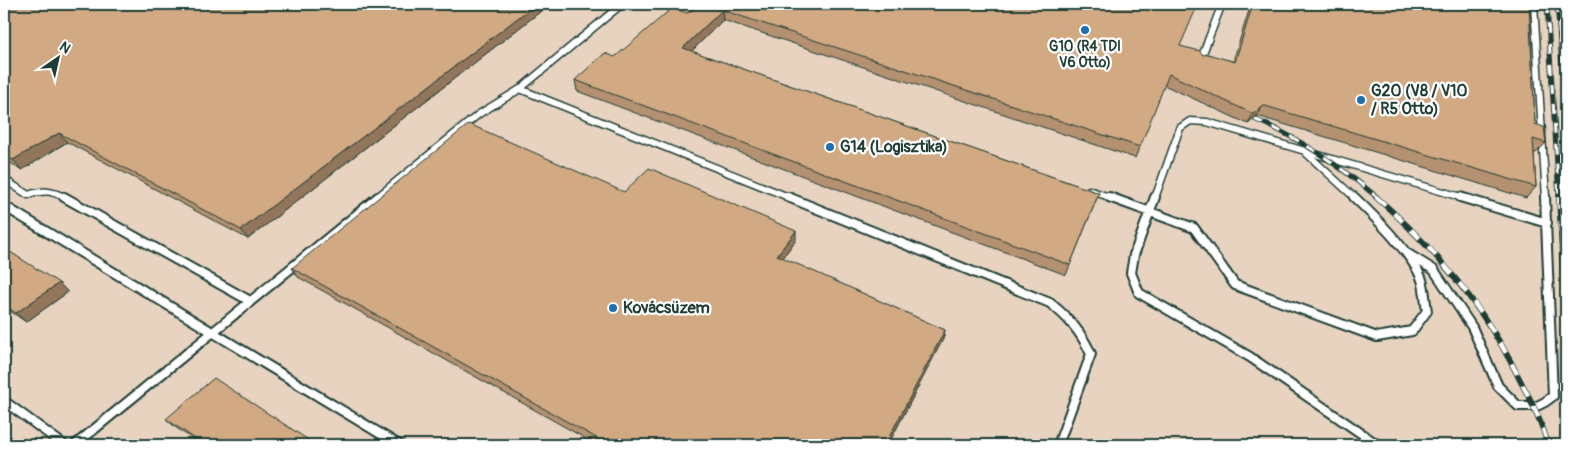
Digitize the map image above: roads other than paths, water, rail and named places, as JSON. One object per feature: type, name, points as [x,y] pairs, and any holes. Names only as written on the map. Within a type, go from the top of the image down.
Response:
[{"type":"lane","points":[[74,445],[479,114],[520,89],[622,4]]},
{"type":"lane","points":[[1200,61],[1222,4]]},
{"type":"lane","points":[[1404,251],[1434,270],[1472,327],[1498,386],[1518,406],[1533,407],[1546,403],[1553,396],[1547,223],[1534,4]]},
{"type":"lane","points":[[520,89],[1050,303],[1070,318],[1083,334],[1091,354],[1058,445]]},
{"type":"lane","points":[[1378,445],[1250,357],[1139,293],[1131,273],[1134,255],[1180,128],[1190,121],[1207,122],[1306,153],[1547,223]]},
{"type":"lane","points":[[1085,189],[1194,228],[1235,284],[1377,337],[1412,330],[1426,310],[1421,277],[1404,251],[1369,211],[1306,153]]},
{"type":"lane","points":[[4,179],[28,195],[44,190],[54,191],[250,301]]},
{"type":"lane","points":[[4,206],[399,445]]},
{"type":"lane","points":[[4,401],[64,445]]},
{"type":"railway","points":[[1547,4],[1559,198]]},
{"type":"railway","points":[[1557,4],[1566,116]]},
{"type":"railway","points":[[1254,119],[1287,135],[1319,154],[1378,198]]},
{"type":"railway","points":[[1376,197],[1419,238],[1476,305],[1507,355],[1533,405],[1548,445]]},
{"type":"railway","points":[[1559,197],[1566,320]]},
{"type":"place","name":"G10 (R4 TDI V6 Otto)","points":[[1085,30]]},
{"type":"place","name":"G20 (V8 / V10 / R5 Otto)","points":[[1361,100]]},
{"type":"place","name":"G14 (Logisztika)","points":[[830,147]]},
{"type":"place","name":"Kovácsüzem","points":[[613,308]]}]
